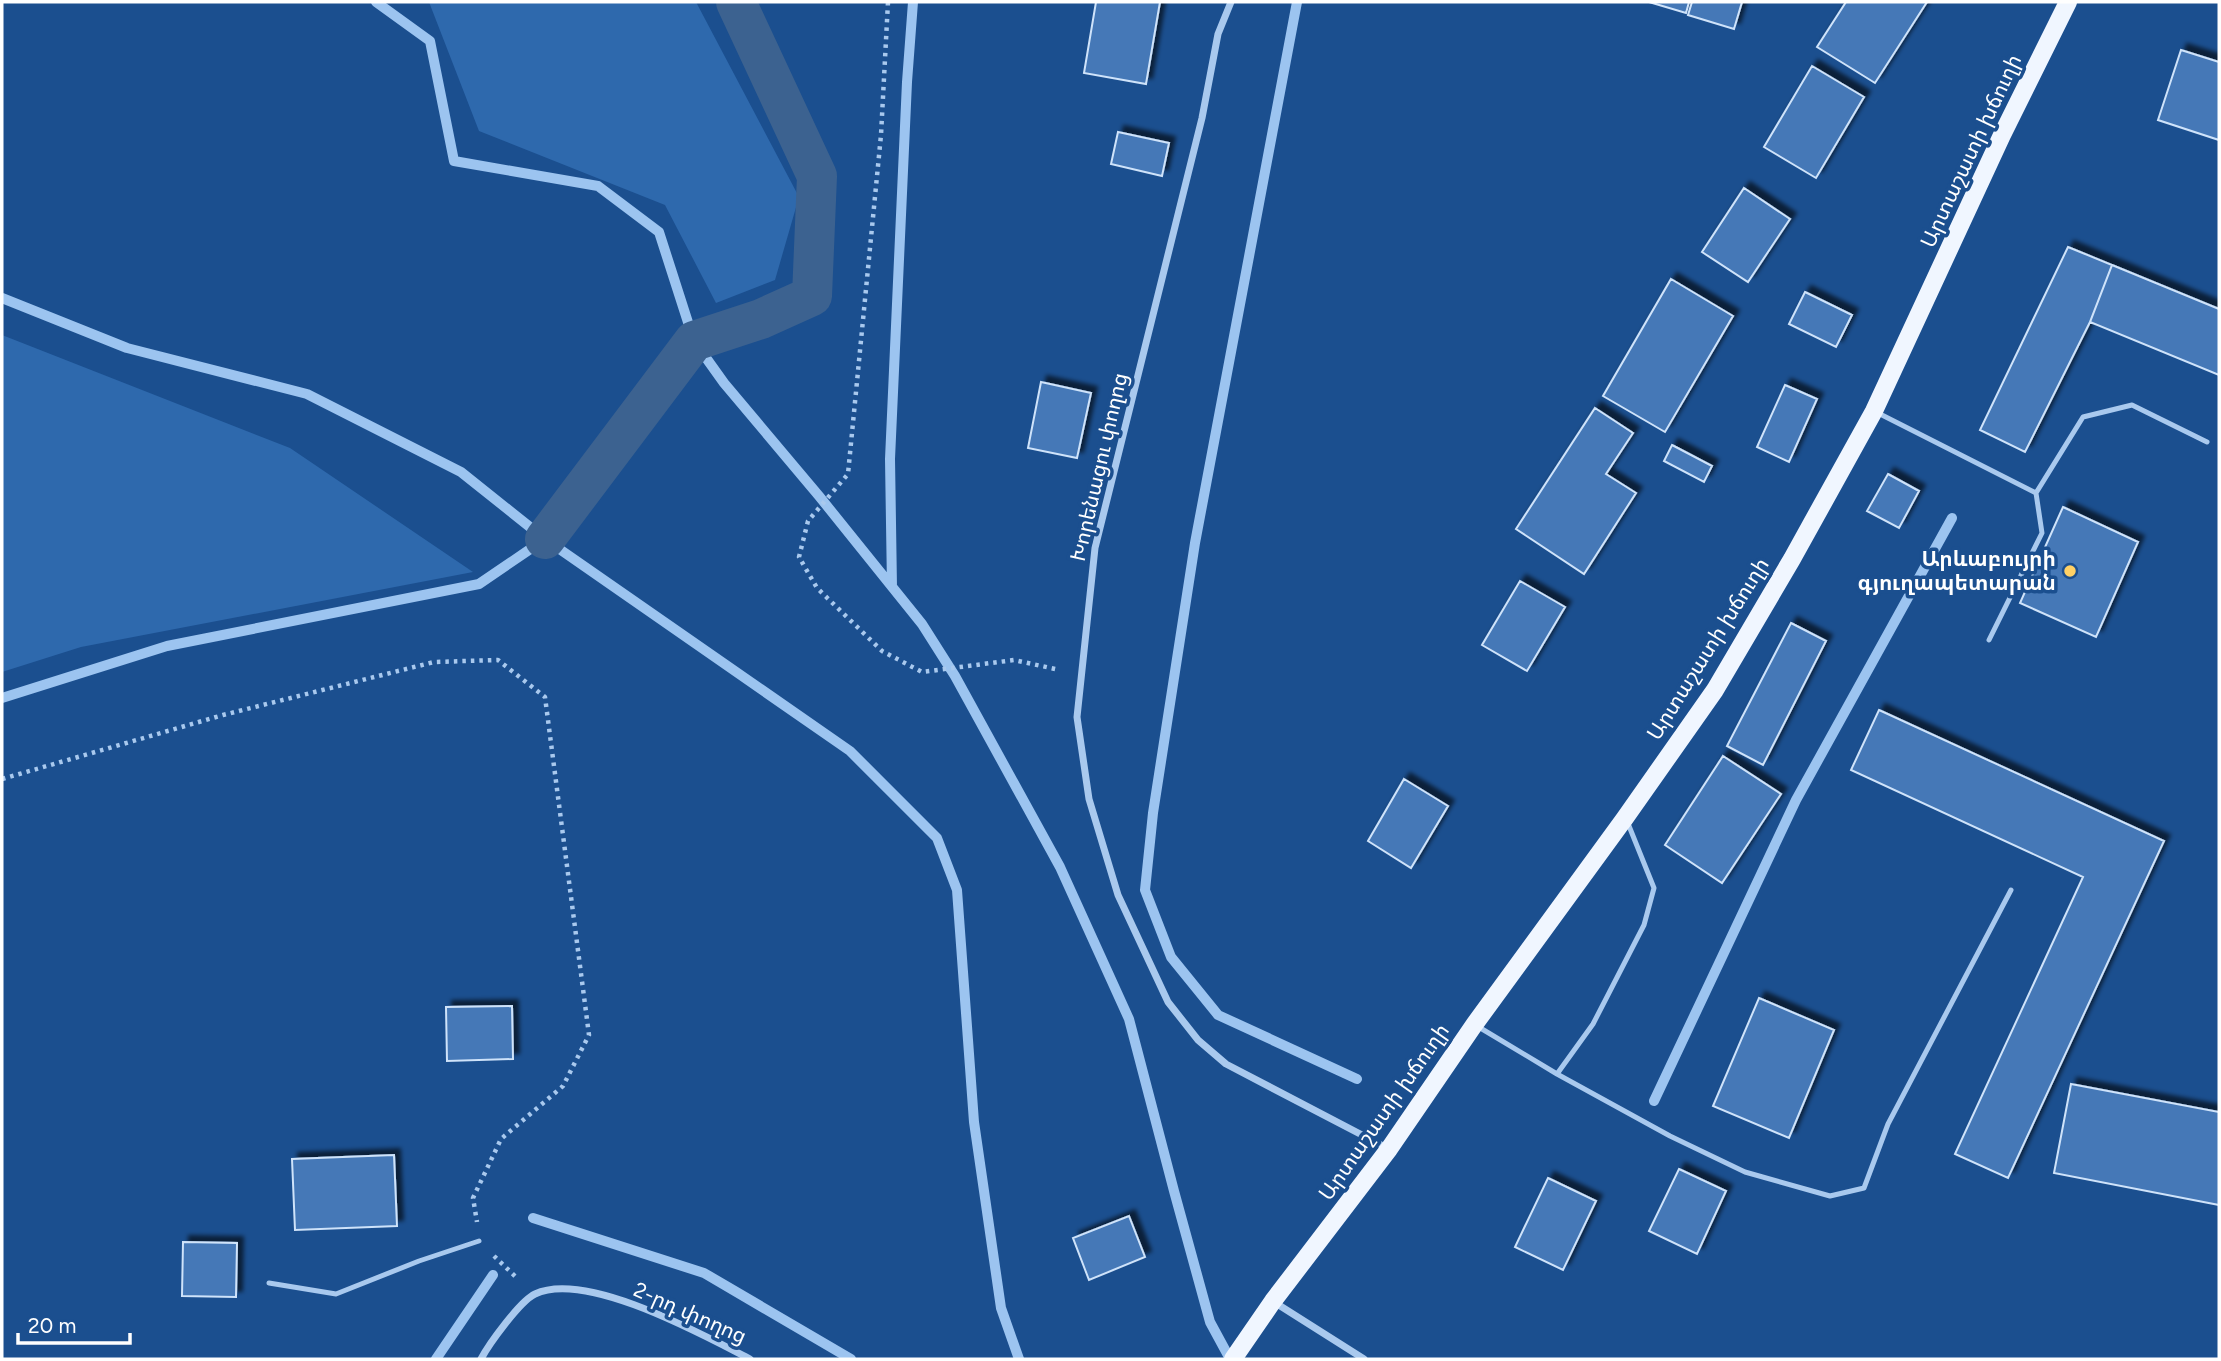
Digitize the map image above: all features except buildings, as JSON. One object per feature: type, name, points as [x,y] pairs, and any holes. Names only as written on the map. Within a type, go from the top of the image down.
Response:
[{"type":"main road","name":"Արտաշատի խճուղի","points":[[1233,1359],[1273,1301],[1389,1149],[1474,1025],[1715,690],[1874,411],[2002,135],[2068,2]]},
{"type":"street","name":"Խորենացու փողոց","points":[[1231,2],[1218,34],[1202,118],[1094,548],[1077,717],[1089,799],[1118,895],[1168,1002],[1198,1040],[1226,1064],[1389,1149]]},
{"type":"street","name":"2-րդ փողոց","points":[[534,1294],[562,1287],[604,1296],[671,1319],[750,1359]]},
{"type":"street","points":[[481,1359],[517,1311],[534,1294]]},
{"type":"street","points":[[1273,1301],[1364,1359]]},
{"type":"lane","points":[[1989,640],[2042,533],[2036,493],[2083,417],[2132,405],[2207,442]]},
{"type":"lane","points":[[1874,411],[2036,493]]},
{"type":"lane","points":[[1557,1074],[1592,1024],[1644,925],[1654,888],[1625,818]]},
{"type":"lane","points":[[1474,1025],[1670,1136],[1745,1172],[1830,1196],[1864,1188],[1888,1124],[2011,890]]},
{"type":"lane","points":[[269,1283],[336,1294],[479,1241]]},
{"type":"path","points":[[888,2],[881,135],[848,474],[808,520],[799,557],[817,588],[882,651],[922,672],[1014,660],[1081,675]]},
{"type":"path","points":[[2,779],[223,715],[434,662],[498,660],[545,697],[589,1035],[563,1086],[500,1139],[473,1198],[479,1241],[534,1294]]},
{"type":"shaded area","points":[[429,2],[696,2],[799,197],[775,280],[716,303],[665,205],[479,131]]},
{"type":"shaded area","points":[[2,335],[290,448],[473,572],[81,647],[2,672]]},
{"type":"waterway","points":[[376,2],[430,41],[454,161],[598,186],[659,232],[694,341],[724,383],[922,624],[955,676],[1060,867],[1129,1019],[1210,1322],[1230,1359]]},
{"type":"waterway","points":[[545,539],[694,341],[761,319],[812,296],[817,176],[736,2]]},
{"type":"waterway","points":[[892,587],[890,459],[913,2]]},
{"type":"waterway","points":[[1297,2],[1195,543],[1153,813],[1145,890],[1171,957],[1218,1015],[1357,1079]]},
{"type":"waterway","points":[[2,298],[127,348],[307,394],[461,472],[545,539],[850,751],[937,838],[957,890],[974,1122],[1001,1308],[1019,1359]]},
{"type":"waterway","points":[[1654,1101],[1796,800],[1952,518]]},
{"type":"waterway","points":[[2,698],[167,646],[479,584],[545,539]]},
{"type":"waterway","points":[[533,1218],[704,1273],[851,1359]]},
{"type":"waterway","points":[[436,1359],[493,1275]]},
{"type":"place","name":"Արևաբույրի գյուղապետարան","points":[[2070,571]]}]
